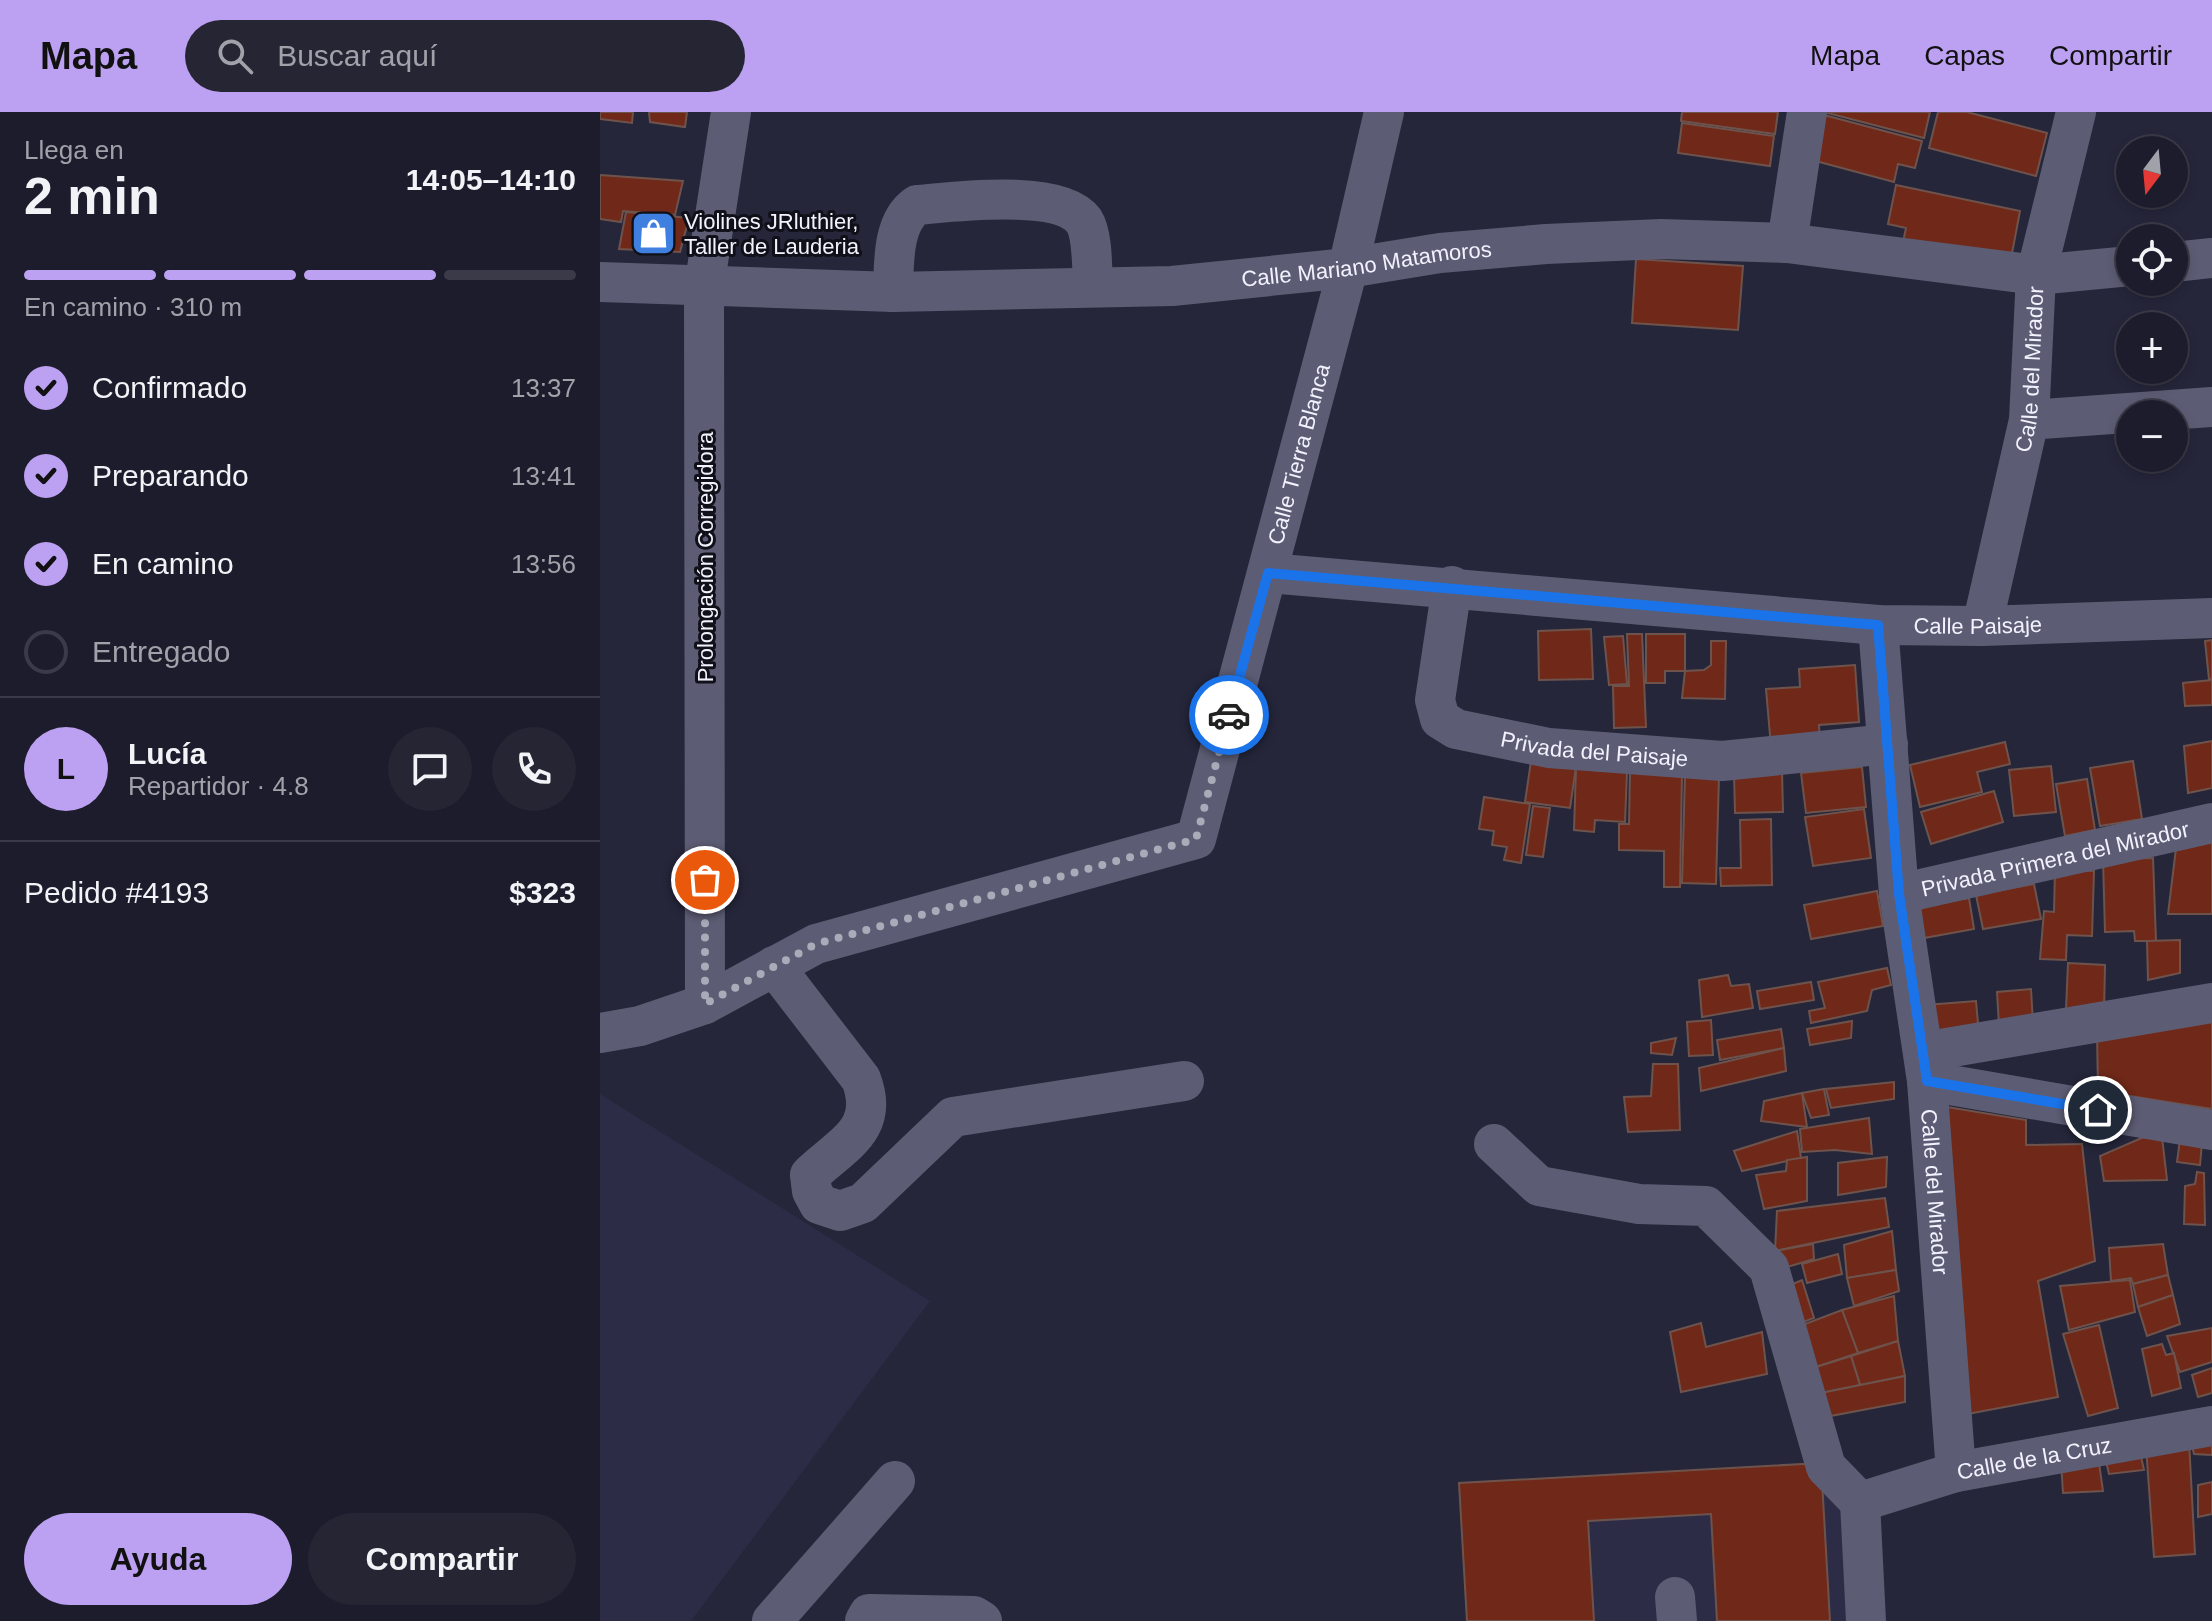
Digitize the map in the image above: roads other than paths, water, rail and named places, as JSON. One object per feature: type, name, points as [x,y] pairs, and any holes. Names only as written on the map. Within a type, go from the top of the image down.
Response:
[{"type":"street","name":"Prolongación Corregidora","points":[[705,1004],[704,288],[731,112]]},
{"type":"street","name":"Calle Tierra Blanca","points":[[774,966],[816,944],[1196,839],[1348,268],[1384,112]]},
{"type":"street","points":[[1787,243],[1807,112]]},
{"type":"street","name":"Calle del Mirador","points":[[1982,626],[2029,420],[2036,275],[2076,112]]},
{"type":"street","points":[[893,292],[900,224],[906,212],[917,205],[1018,197],[1076,213],[1086,223],[1093,287]]},
{"type":"street","name":"Calle Mariano Matamoros","points":[[600,282],[704,288],[893,292],[1172,286],[1348,268],[1440,253],[1661,239],[1787,243],[2036,275],[2116,267]]},
{"type":"street","points":[[2188,261],[2212,258]]},
{"type":"street","points":[[2029,420],[2212,407]]},
{"type":"street","name":"Calle Paisaje","points":[[1268,573],[1452,586],[1878,625],[1982,626],[2212,618]]},
{"type":"street","name":"Privada del Paisaje","points":[[1452,586],[1435,700],[1440,719],[1456,729],[1549,748],[1722,761],[1888,744]]},
{"type":"street","name":"Calle del Mirador","points":[[1878,625],[1899,894],[1925,1066],[1956,1472]]},
{"type":"street","name":"Privada Primera del Mirador","points":[[1899,894],[2212,823]]},
{"type":"street","points":[[600,1033],[640,1026],[705,1004],[774,966],[861,1079],[869,1100],[865,1122],[810,1175],[812,1191],[819,1204],[840,1211],[863,1203],[953,1117],[1184,1081]]},
{"type":"street","points":[[1925,1066],[2212,1003]]},
{"type":"street","points":[[1925,1066],[2212,1130]]},
{"type":"street","points":[[1494,1144],[1539,1186],[1639,1204],[1706,1206],[1769,1268],[1826,1467],[1860,1502],[1866,1621]]},
{"type":"street","name":"Calle de la Cruz","points":[[1860,1502],[1956,1472],[2212,1426]]},
{"type":"street","points":[[772,1621],[895,1481]]},
{"type":"street","points":[[865,1621],[869,1614],[974,1616],[982,1621]]},
{"type":"place","name":"Violines JRluthier, Taller de Lauderia","points":[[653,234]]}]
